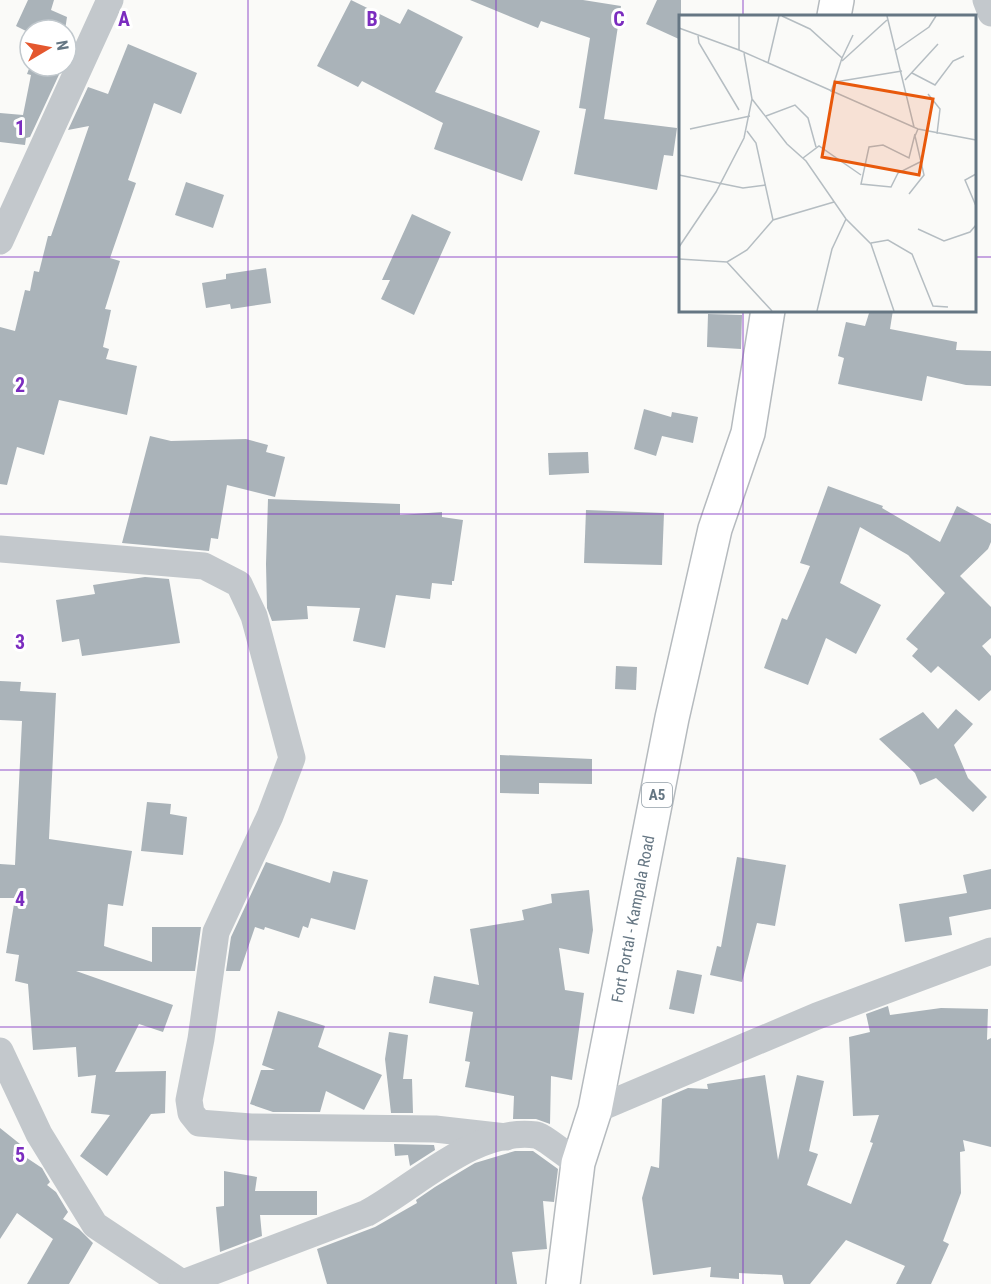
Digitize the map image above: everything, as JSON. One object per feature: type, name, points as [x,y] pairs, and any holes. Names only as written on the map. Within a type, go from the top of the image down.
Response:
[{"type":"main road","points":[[834,15],[837,0]]},
{"type":"main road","name":"Fort Portal - Kampala Road","points":[[563,1284],[578,1163],[595,1110],[675,707],[715,529],[748,433],[768,312]]},
{"type":"street","points":[[0,241],[110,0]]},
{"type":"street","points":[[986,0],[991,13]]},
{"type":"street","points":[[0,549],[204,566],[239,584],[254,616],[292,758],[270,816],[216,932],[201,1039],[189,1100],[191,1113],[198,1123],[252,1127],[435,1129],[506,1137],[537,1135],[578,1163]]},
{"type":"street","points":[[595,1110],[817,1016],[991,951]]},
{"type":"street","points":[[0,1051],[39,1134],[95,1225],[181,1283],[368,1213],[396,1198],[444,1161],[506,1137]]},
{"type":"building","points":[[28,0],[54,0],[51,10],[67,17],[67,18],[20,18]]},
{"type":"building","points":[[351,0],[400,24],[408,9],[463,37],[435,92],[540,131],[522,181],[434,149],[443,123],[362,81],[358,87],[317,66]]},
{"type":"building","points":[[470,0],[583,0],[621,6],[604,119],[677,128],[673,156],[664,155],[657,190],[574,174],[586,109],[579,108],[590,38],[541,21],[538,28]]},
{"type":"building","points":[[657,0],[681,0],[679,39],[646,24]]},
{"type":"building","points":[[128,44],[197,73],[181,114],[154,103],[128,180],[136,183],[110,258],[120,261],[105,309],[111,310],[103,347],[109,349],[106,359],[137,366],[127,415],[59,400],[44,455],[17,447],[7,485],[0,484],[0,327],[15,331],[25,290],[30,291],[34,271],[39,272],[48,236],[51,236],[89,126],[68,130],[88,87],[108,94]]},
{"type":"building","points":[[30,78],[57,78],[30,137],[26,138],[25,145],[0,142],[0,113],[23,115]]},
{"type":"building","points":[[186,182],[224,195],[213,228],[175,215]]},
{"type":"building","points":[[412,214],[451,232],[414,315],[381,299],[390,280],[382,280]]},
{"type":"building","points":[[266,268],[271,303],[231,309],[230,304],[206,308],[202,283],[226,279],[226,274]]},
{"type":"building","points":[[869,312],[893,312],[890,329],[957,342],[956,350],[991,351],[991,386],[966,385],[927,376],[922,401],[838,384],[844,358],[838,356],[846,322],[865,326]]},
{"type":"building","points":[[708,314],[742,315],[741,349],[707,347]]},
{"type":"building","points":[[644,409],[671,417],[672,412],[698,417],[693,443],[662,436],[656,456],[634,449]]},
{"type":"building","points":[[150,436],[171,441],[246,439],[268,445],[266,452],[285,457],[275,497],[227,485],[218,539],[211,538],[209,551],[122,543]]},
{"type":"building","points":[[588,452],[589,473],[549,475],[548,453]]},
{"type":"building","points":[[828,486],[883,506],[882,508],[940,542],[957,506],[991,524],[991,542],[988,549],[960,576],[991,607],[991,638],[982,646],[991,656],[991,690],[979,701],[938,666],[931,673],[912,656],[918,649],[906,639],[945,593],[908,555],[860,527],[840,583],[881,605],[856,654],[826,638],[808,685],[764,668],[782,618],[787,620],[810,566],[800,563]]},
{"type":"building","points":[[268,499],[400,504],[400,515],[442,512],[442,517],[463,520],[454,581],[452,585],[432,583],[430,599],[396,595],[385,648],[353,641],[360,608],[307,606],[308,619],[272,621],[267,608]]},
{"type":"building","points":[[586,510],[664,513],[662,565],[584,563]]},
{"type":"building","points":[[145,577],[169,579],[180,643],[82,656],[79,639],[62,642],[56,600],[95,594],[93,585]]},
{"type":"building","points":[[616,666],[637,667],[636,690],[615,689]]},
{"type":"building","points":[[0,681],[21,682],[20,691],[56,693],[49,839],[132,851],[123,906],[108,904],[104,946],[152,962],[152,927],[201,927],[195,971],[76,971],[173,1005],[163,1032],[139,1024],[115,1072],[166,1071],[165,1113],[151,1114],[107,1176],[80,1156],[110,1115],[91,1113],[96,1075],[78,1077],[76,1047],[33,1050],[28,984],[15,981],[19,955],[6,953],[15,898],[0,898],[0,864],[15,865],[22,721],[0,720]]},
{"type":"building","points":[[956,709],[973,724],[954,745],[968,778],[987,797],[973,812],[936,778],[920,785],[915,773],[879,739],[923,712],[938,729]]},
{"type":"building","points":[[500,755],[592,759],[592,784],[539,783],[539,794],[500,793]]},
{"type":"building","points":[[147,802],[171,804],[170,814],[187,817],[183,855],[141,851]]},
{"type":"building","points":[[737,857],[786,865],[775,926],[757,923],[742,982],[710,975],[717,946],[721,947]]},
{"type":"building","points":[[266,862],[330,883],[333,871],[368,880],[355,930],[311,918],[308,928],[303,926],[299,938],[265,927],[264,930],[255,927],[240,971],[226,971],[231,937]]},
{"type":"building","points":[[991,869],[991,909],[949,917],[952,935],[905,942],[899,904],[967,893],[963,875]]},
{"type":"building","points":[[589,890],[593,930],[589,954],[559,948],[565,990],[584,993],[572,1080],[551,1076],[550,1124],[536,1119],[513,1119],[514,1096],[465,1087],[470,1062],[465,1061],[473,1012],[429,1003],[434,976],[479,985],[470,929],[524,920],[522,910],[552,903],[551,894]]},
{"type":"building","points":[[677,970],[702,975],[694,1014],[669,1009]]},
{"type":"building","points":[[888,1006],[890,1015],[941,1008],[988,1009],[987,1040],[991,1038],[991,1147],[963,1140],[965,1151],[960,1152],[961,1193],[943,1241],[949,1244],[931,1284],[896,1284],[905,1266],[846,1240],[810,1284],[784,1284],[782,1275],[739,1273],[739,1279],[710,1277],[711,1267],[653,1275],[642,1198],[651,1166],[659,1168],[662,1099],[688,1088],[708,1089],[707,1084],[765,1075],[778,1160],[797,1075],[824,1081],[809,1151],[818,1154],[807,1185],[851,1204],[873,1143],[870,1142],[879,1115],[853,1116],[849,1037],[870,1032],[866,1014]]},
{"type":"building","points":[[278,1011],[325,1026],[318,1047],[382,1075],[364,1110],[326,1091],[320,1112],[273,1112],[250,1104],[261,1070],[275,1070],[262,1065]]},
{"type":"building","points":[[389,1032],[408,1035],[403,1079],[412,1079],[413,1113],[391,1113],[385,1059]]},
{"type":"building","points":[[0,1128],[25,1148],[21,1154],[42,1168],[50,1182],[47,1185],[56,1192],[68,1212],[63,1219],[79,1229],[93,1243],[69,1284],[27,1284],[53,1239],[17,1213],[0,1239]]},
{"type":"building","points":[[394,1144],[434,1145],[435,1150],[410,1166],[408,1155],[395,1156]]},
{"type":"building","points":[[515,1151],[533,1151],[558,1169],[554,1202],[543,1201],[547,1249],[512,1252],[517,1284],[327,1284],[317,1249],[375,1227],[417,1203],[416,1200],[475,1163]]},
{"type":"building","points":[[224,1171],[257,1177],[255,1191],[317,1191],[317,1215],[260,1215],[262,1236],[220,1252],[216,1207],[224,1206]]}]
